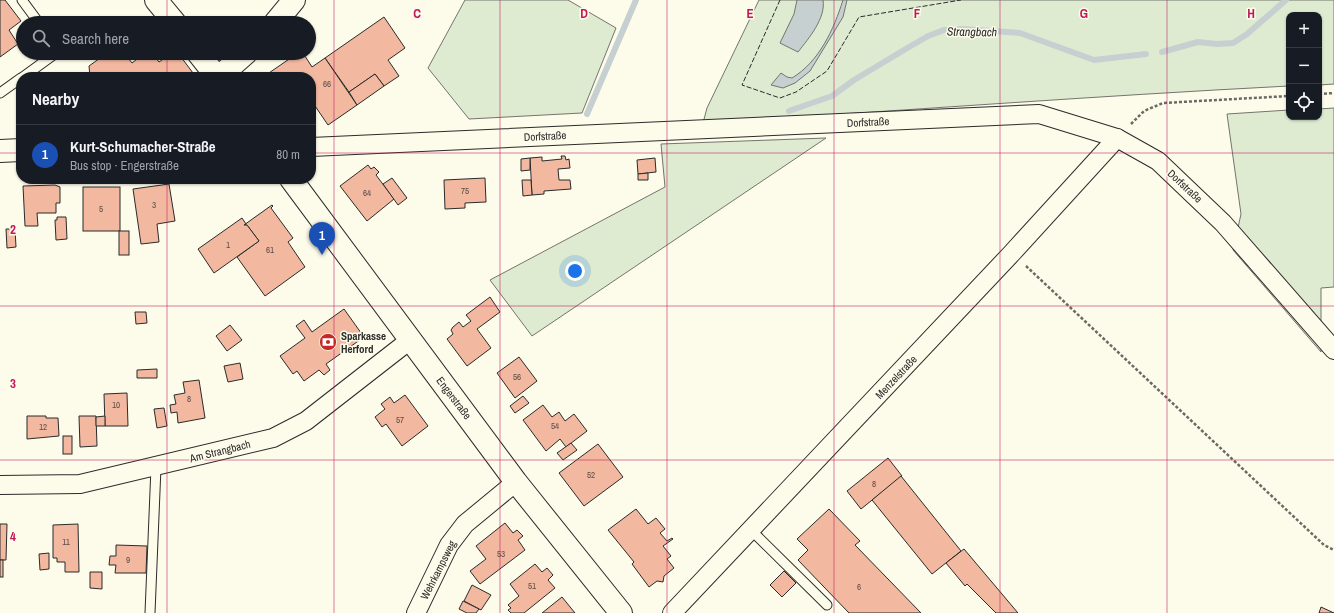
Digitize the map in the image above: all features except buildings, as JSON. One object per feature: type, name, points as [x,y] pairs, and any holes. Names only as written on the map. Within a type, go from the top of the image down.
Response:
[{"type":"main road","points":[[156,0],[169,16]]},
{"type":"main road","points":[[281,16],[294,0]]},
{"type":"main road","points":[[204,60],[214,72]]},
{"type":"main road","points":[[224,72],[238,60]]},
{"type":"main road","points":[[0,151],[16,150]]},
{"type":"main road","name":"Engerstraße","points":[[295,184],[516,482],[621,613]]},
{"type":"street","name":"Dorfstraße","points":[[316,147],[1039,114],[1116,138],[1158,161],[1223,223],[1334,350]]},
{"type":"street","name":"Menzelstraße","points":[[672,613],[1012,253],[1116,138]]},
{"type":"street","name":"Am Strangbach","points":[[0,485],[80,484],[273,438],[306,421],[410,340]]},
{"type":"street","name":"Wehrkampsweg","points":[[416,613],[449,545],[457,534],[465,524],[516,482]]},
{"type":"lane","points":[[22,0],[34,16]]},
{"type":"lane","points":[[30,72],[46,60]]},
{"type":"lane","points":[[0,93],[16,82]]},
{"type":"lane","points":[[150,613],[156,467]]},
{"type":"lane","points":[[751,530],[827,605]]},
{"type":"path","points":[[1322,94],[1334,93]]},
{"type":"path","points":[[1116,138],[1144,111],[1162,103],[1286,96]]},
{"type":"path","points":[[1012,253],[1324,545],[1334,550]]},
{"type":"green space","points":[[465,0],[568,0],[616,28],[582,113],[469,119],[428,68]]},
{"type":"green space","points":[[759,0],[1334,0],[1334,84],[1322,85],[1322,12],[1286,12],[1286,86],[703,123],[707,108]]},
{"type":"green space","points":[[1334,108],[1334,287],[1321,288],[1321,352],[1233,250],[1241,214],[1227,114],[1286,110],[1286,120],[1322,120],[1322,109]]},
{"type":"green space","points":[[826,138],[532,336],[490,280],[665,187],[661,144]]},
{"type":"shaded area","points":[[797,0],[823,0],[822,14],[816,28],[798,52],[780,43],[794,14]]},
{"type":"shaded area","points":[[843,0],[847,0],[843,17],[810,71],[795,83],[783,88],[771,85],[781,73],[792,78],[802,71],[818,54],[830,33]]},
{"type":"waterway","points":[[587,114],[636,0]]},
{"type":"waterway","points":[[1162,52],[1198,42],[1217,44],[1233,43],[1247,34],[1286,0]]},
{"type":"waterway","name":"Strangbach","points":[[789,111],[832,96],[854,80],[904,50],[928,36],[944,30],[963,29],[1020,33],[1094,60],[1146,54]]},
{"type":"fence","points":[[780,0],[742,85],[780,98],[796,92],[827,71],[859,17],[961,0]]},
{"type":"place","name":"Kurt-Schumacher-Straße","points":[[322,255]]},
{"type":"place","name":"Sparkasse Herford","points":[[328,342]]}]
